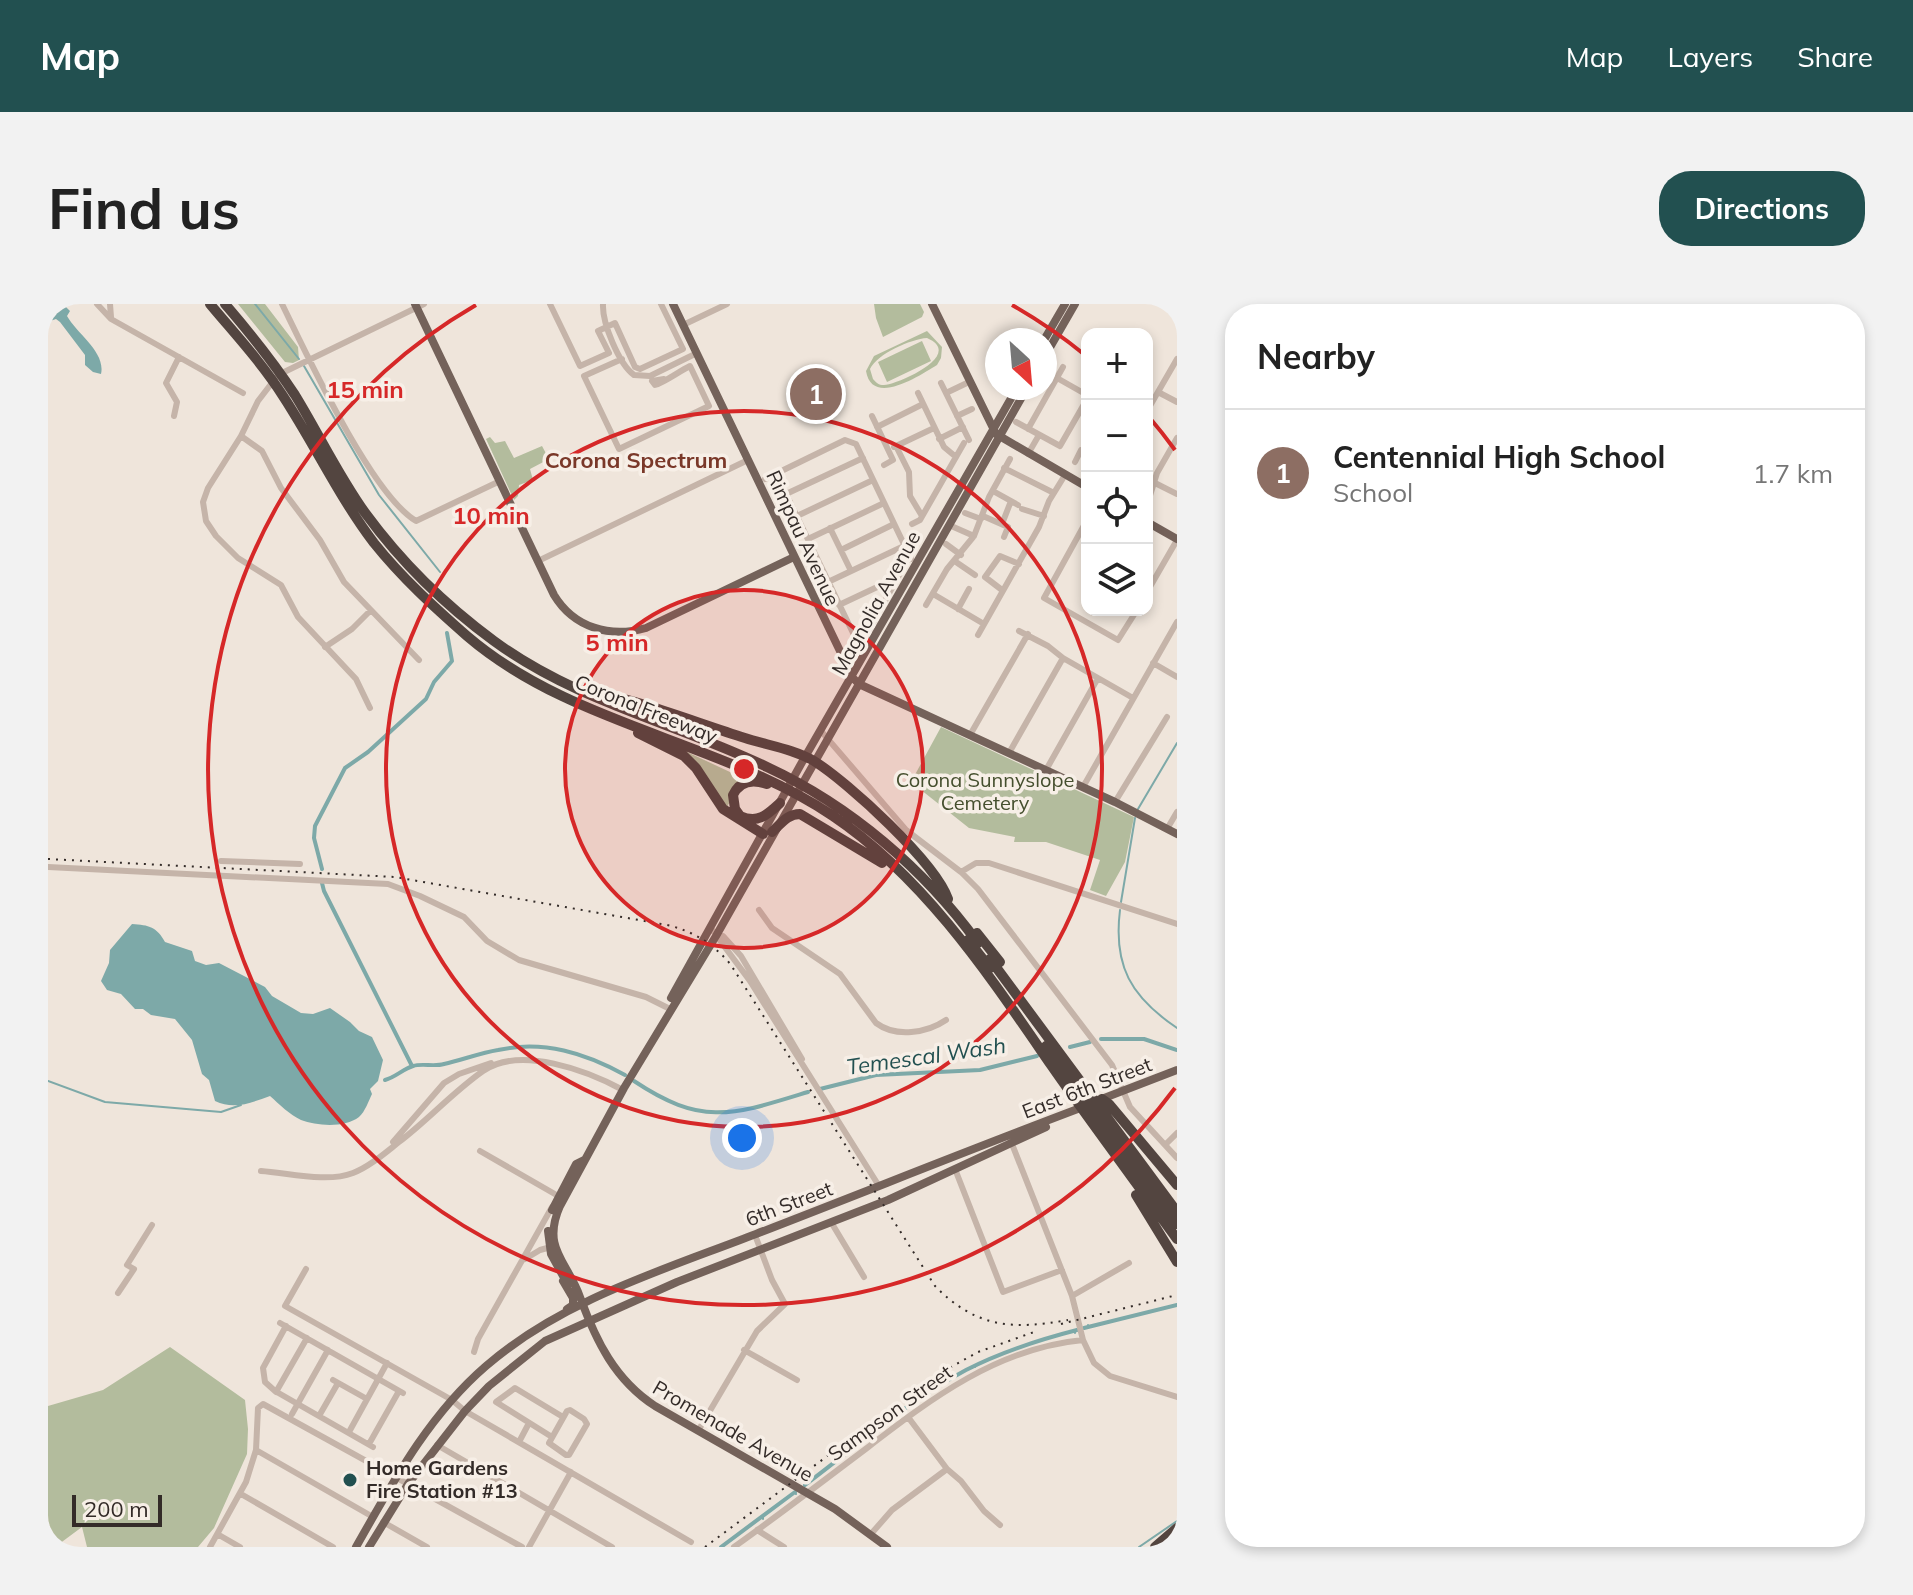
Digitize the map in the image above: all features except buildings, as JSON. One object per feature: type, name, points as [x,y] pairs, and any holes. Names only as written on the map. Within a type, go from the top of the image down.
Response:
[{"type":"highway","name":"Corona Freeway","points":[[210,304],[283,382],[402,552],[447,598],[481,626],[539,664],[593,692],[772,763],[811,784],[882,834],[948,899],[996,956],[1046,1043],[1087,1096]]},
{"type":"highway","points":[[217,304],[271,368]]},
{"type":"highway","points":[[225,304],[271,368]]},
{"type":"highway","name":"Corona Freeway","points":[[232,304],[283,382],[343,499],[386,557],[420,594],[491,654],[543,686],[601,713],[759,775],[854,832],[909,880],[944,919],[1177,1204]]},
{"type":"highway","points":[[283,382],[356,499],[402,559],[437,595],[505,649],[563,684],[749,758],[820,796],[856,820],[900,856],[933,889],[1046,1043]]},
{"type":"highway","points":[[283,382],[359,514],[413,579]]},
{"type":"highway","points":[[313,426],[333,450]]},
{"type":"highway","points":[[386,557],[488,645],[541,678],[606,709],[759,769],[856,827],[893,857],[963,930]]},
{"type":"highway","points":[[481,626],[505,649]]},
{"type":"highway","points":[[593,692],[673,714],[808,762],[877,813],[943,885],[948,899]]},
{"type":"highway","points":[[601,713],[684,756],[696,768],[723,809],[737,820],[768,833],[793,814],[800,814],[909,880]]},
{"type":"highway","points":[[784,801],[765,816],[749,820],[740,816],[735,809],[733,795],[741,784],[755,780],[810,803]]},
{"type":"highway","points":[[1087,1096],[1177,1221]]},
{"type":"highway","name":"Corona Freeway","points":[[1102,1116],[1110,1148],[1177,1239]]},
{"type":"highway","points":[[1102,1116],[1177,1185]]},
{"type":"highway","points":[[1110,1148],[1113,1159],[1177,1261]]},
{"type":"highway","points":[[1155,1547],[1177,1528]]},
{"type":"highway","points":[[1162,1547],[1177,1538]]},
{"type":"highway","points":[[1168,1547],[1177,1538]]},
{"type":"main road","name":"Rimpau Avenue","points":[[673,304],[856,681]]},
{"type":"main road","points":[[932,304],[996,434],[1081,484]]},
{"type":"main road","points":[[1051,328],[1065,304]]},
{"type":"main road","points":[[1057,335],[1075,304]]},
{"type":"main road","points":[[419,305],[554,595],[569,613],[590,627],[618,632],[646,628],[794,557]]},
{"type":"main road","name":"Magnolia Avenue","points":[[996,434],[1012,400]]},
{"type":"main road","name":"Magnolia Avenue","points":[[582,1305],[561,1277],[549,1226],[576,1164],[584,1160],[784,801],[856,681],[965,482],[1019,400]]},
{"type":"main road","name":"Magnolia Avenue","points":[[886,626],[914,560],[945,522]]},
{"type":"main road","points":[[1153,526],[1177,540]]},
{"type":"main road","points":[[856,681],[1177,834]]},
{"type":"main road","name":"East 6th Street","points":[[1010,1139],[1177,1073]]},
{"type":"main road","name":"6th Street","points":[[589,1320],[865,1209],[955,1169],[1010,1139]]},
{"type":"main road","name":"6th Street","points":[[582,1305],[879,1186],[1010,1139]]},
{"type":"main road","points":[[879,1186],[893,1193],[927,1182]]},
{"type":"main road","points":[[865,1209],[882,1196],[879,1186]]},
{"type":"main road","name":"Magnolia Avenue","points":[[552,1247],[589,1320]]},
{"type":"main road","points":[[356,1547],[414,1448],[452,1400],[495,1359],[574,1303],[561,1277]]},
{"type":"main road","points":[[639,1298],[648,1287],[645,1278]]},
{"type":"main road","points":[[369,1547],[408,1484],[437,1445],[489,1386],[541,1344],[589,1320],[591,1306],[627,1285]]},
{"type":"main road","points":[[553,1319],[582,1305]]},
{"type":"main road","points":[[541,1344],[543,1338],[578,1316],[582,1305]]},
{"type":"main road","name":"Promenade Avenue","points":[[589,1320],[603,1351],[624,1381],[655,1406],[822,1501],[887,1547]]},
{"type":"main road","points":[[408,1484],[403,1476],[414,1448]]},
{"type":"main road","points":[[385,1519],[400,1485],[396,1477]]},
{"type":"street","points":[[97,304],[111,318],[243,393]]},
{"type":"street","points":[[110,304],[111,318]]},
{"type":"street","points":[[282,304],[309,359],[373,472],[408,516],[416,521],[500,481]]},
{"type":"street","points":[[550,304],[580,366],[609,353],[598,331],[615,323],[635,367],[643,368],[683,349],[661,304]]},
{"type":"street","points":[[603,304],[602,316],[619,360],[627,370],[634,375],[664,379],[690,366],[709,406],[619,449],[584,376],[619,360]]},
{"type":"street","points":[[699,304],[704,315]]},
{"type":"street","points":[[683,325],[727,304]]},
{"type":"street","points":[[370,708],[356,679],[298,617],[281,585],[238,558],[206,521],[203,502],[208,488],[271,381],[419,305]]},
{"type":"street","points":[[651,378],[697,353]]},
{"type":"street","points":[[174,416],[177,402],[166,383],[179,357]]},
{"type":"street","points":[[1153,401],[1177,359]]},
{"type":"street","points":[[1063,367],[1057,378],[1081,393]]},
{"type":"street","points":[[946,393],[969,382]]},
{"type":"street","points":[[912,524],[922,516],[966,442],[963,427],[941,383]]},
{"type":"street","points":[[1158,392],[1177,402]]},
{"type":"street","points":[[918,393],[939,439],[956,457]]},
{"type":"street","points":[[1028,429],[1044,400]]},
{"type":"street","points":[[1016,422],[1060,446],[1085,400]]},
{"type":"street","points":[[877,427],[923,404]]},
{"type":"street","points":[[957,416],[972,409]]},
{"type":"street","points":[[872,416],[893,460],[884,465]]},
{"type":"street","points":[[939,439],[963,427]]},
{"type":"street","points":[[888,450],[934,428]]},
{"type":"street","points":[[1028,454],[1039,435]]},
{"type":"street","points":[[241,436],[262,451],[275,480],[320,540],[339,575],[419,660]]},
{"type":"street","points":[[1177,438],[1153,482],[1177,494]]},
{"type":"street","points":[[765,479],[776,473],[845,440],[856,444],[904,546],[914,560],[894,583],[866,635],[860,638],[854,635],[776,473]]},
{"type":"street","points":[[896,446],[909,472],[910,496],[922,516]]},
{"type":"street","points":[[1075,462],[1081,450]]},
{"type":"street","points":[[786,494],[863,458]]},
{"type":"street","points":[[926,605],[947,569],[974,537],[1010,459]]},
{"type":"street","points":[[538,561],[748,460]]},
{"type":"street","points":[[1004,468],[1054,493]]},
{"type":"street","points":[[948,472],[965,482]]},
{"type":"street","points":[[978,635],[1065,475]]},
{"type":"street","points":[[797,516],[873,480]]},
{"type":"street","points":[[993,491],[1044,516]]},
{"type":"street","points":[[808,539],[884,503]]},
{"type":"street","points":[[1002,524],[1017,505]]},
{"type":"street","points":[[965,513],[1008,527],[1004,537]]},
{"type":"street","points":[[945,522],[974,537]]},
{"type":"street","points":[[841,550],[894,524]]},
{"type":"street","points":[[830,528],[851,571]]},
{"type":"street","points":[[1081,531],[1044,598],[1118,640],[1133,616]]},
{"type":"street","points":[[1153,582],[1177,540]]},
{"type":"street","points":[[946,544],[961,555]]},
{"type":"street","points":[[828,582],[904,546]]},
{"type":"street","points":[[1002,590],[985,577],[999,556],[1019,564]]},
{"type":"street","points":[[801,570],[818,561]]},
{"type":"street","points":[[956,562],[975,575]]},
{"type":"street","points":[[839,605],[890,581],[894,583]]},
{"type":"street","points":[[958,609],[969,589]]},
{"type":"street","points":[[933,594],[984,624]]},
{"type":"street","points":[[325,647],[352,629],[371,610]]},
{"type":"street","points":[[1082,621],[1085,616]]},
{"type":"street","points":[[1083,787],[1176,627]]},
{"type":"street","points":[[1019,631],[1133,698]]},
{"type":"street","points":[[970,735],[1028,634]]},
{"type":"street","points":[[1009,753],[1063,658]]},
{"type":"street","points":[[1153,663],[1177,677]]},
{"type":"street","points":[[999,664],[1009,669]]},
{"type":"street","points":[[1046,770],[1098,678]]},
{"type":"street","points":[[981,696],[990,701]]},
{"type":"street","points":[[1115,802],[1167,717]]},
{"type":"street","points":[[824,734],[906,830],[978,889],[1107,1058],[1130,1107],[1177,1158]]},
{"type":"street","points":[[1167,829],[1177,812]]},
{"type":"street","points":[[221,861],[300,864]]},
{"type":"street","points":[[961,872],[976,863],[989,863],[1177,924]]},
{"type":"street","points":[[48,867],[388,884],[464,917],[487,941],[519,960],[646,997],[668,1008]]},
{"type":"street","points":[[759,910],[772,928],[840,974],[883,1028],[897,1033],[908,1032],[931,1028],[946,1020]]},
{"type":"street","points":[[713,932],[738,962],[879,1186]]},
{"type":"street","points":[[390,1149],[444,1083],[486,1065],[510,1059],[564,1061],[587,1068],[625,1087]]},
{"type":"street","points":[[261,1171],[342,1176],[354,1173],[390,1149],[483,1071],[500,1064],[558,1064],[625,1087]]},
{"type":"street","points":[[1165,1145],[1177,1133]]},
{"type":"street","points":[[1010,1139],[1072,1296],[1083,1340],[1094,1363],[1110,1376],[1177,1397]]},
{"type":"street","points":[[474,1352],[478,1339],[522,1261],[561,1198],[480,1151]]},
{"type":"street","points":[[955,1169],[1003,1292],[1062,1270]]},
{"type":"street","points":[[831,1222],[864,1277]]},
{"type":"street","points":[[118,1293],[134,1269],[127,1265],[152,1225]]},
{"type":"street","points":[[698,1431],[744,1350],[763,1323],[785,1304],[755,1235]]},
{"type":"street","points":[[522,1261],[552,1247]]},
{"type":"street","points":[[1072,1296],[1129,1263]]},
{"type":"street","points":[[306,1269],[285,1306],[452,1400],[465,1411],[691,1542]]},
{"type":"street","points":[[283,1324],[307,1338],[401,1392],[371,1445],[276,1392],[265,1382],[263,1368],[283,1324]]},
{"type":"street","points":[[276,1392],[307,1338]]},
{"type":"street","name":"Sampson Street","points":[[734,1547],[942,1392],[994,1364],[1046,1346],[1083,1340]]},
{"type":"street","points":[[292,1414],[328,1350]]},
{"type":"street","points":[[744,1350],[797,1380]]},
{"type":"street","points":[[349,1432],[387,1363]]},
{"type":"street","points":[[319,1416],[336,1381],[367,1399]]},
{"type":"street","points":[[552,1437],[496,1402],[515,1388],[563,1417]]},
{"type":"street","points":[[210,1547],[241,1494],[256,1450],[260,1404],[266,1404],[522,1547]]},
{"type":"street","points":[[570,1410],[587,1421],[569,1455],[550,1446],[552,1437],[570,1410]]},
{"type":"street","points":[[908,1417],[947,1469],[1000,1525]]},
{"type":"street","points":[[519,1442],[529,1423]]},
{"type":"street","points":[[437,1445],[612,1547]]},
{"type":"street","points":[[256,1450],[373,1517]]},
{"type":"street","points":[[871,1534],[892,1510],[947,1469]]},
{"type":"street","points":[[529,1547],[571,1472]]},
{"type":"street","points":[[241,1494],[333,1547]]},
{"type":"street","points":[[385,1519],[427,1547]]},
{"type":"street","points":[[757,1530],[784,1547]]},
{"type":"street","points":[[219,1535],[240,1547]]},
{"type":"green space","points":[[238,304],[265,304],[298,347],[299,360],[285,362]]},
{"type":"green space","points":[[874,304],[920,304],[924,312],[922,317],[883,337]]},
{"type":"green space","points":[[927,331],[942,347],[937,365],[897,386],[886,388],[870,382],[866,371],[874,356]],"holes":[[[927,338],[937,345],[938,353],[934,360],[913,375],[884,385],[873,379],[870,369],[874,363],[895,348]]]},
{"type":"green space","points":[[922,341],[931,361],[887,382],[878,362]]},
{"type":"green space","points":[[490,437],[495,443],[505,441],[514,458],[542,446],[549,459],[530,469],[533,480],[519,485],[518,496],[514,500],[486,439]]},
{"type":"green space","name":"Corona Sunnyslope Cemetery","points":[[941,727],[1134,817],[1125,862],[1106,896],[1090,890],[1100,860],[1046,842],[1014,842],[1015,837],[969,828],[911,782]]},
{"type":"green space","points":[[683,752],[745,779],[728,805],[729,812]]},
{"type":"green space","points":[[170,1347],[245,1400],[247,1454],[214,1528],[198,1547],[87,1547],[82,1527],[55,1547],[48,1547],[48,1406],[103,1390]]},
{"type":"water","points":[[48,304],[63,304],[70,311],[67,316],[99,358],[101,374],[85,365],[85,355],[60,322],[56,319],[50,321]]},
{"type":"water","points":[[132,924],[152,928],[165,942],[192,951],[195,961],[206,965],[219,963],[265,987],[272,996],[301,1013],[313,1014],[330,1008],[359,1031],[372,1037],[383,1060],[378,1081],[370,1089],[372,1094],[361,1115],[346,1123],[323,1125],[297,1118],[270,1096],[235,1105],[215,1101],[209,1080],[202,1074],[192,1040],[175,1019],[135,1009],[121,994],[107,990],[101,981],[109,963],[110,950]]},
{"type":"waterway","points":[[255,304],[299,359]]},
{"type":"waterway","points":[[304,366],[379,495],[440,572]]},
{"type":"waterway","points":[[322,869],[314,838],[315,826],[345,768],[368,752],[426,699],[434,682],[452,661],[447,633]]},
{"type":"waterway","points":[[1138,809],[1177,743]]},
{"type":"waterway","points":[[1121,902],[1135,818]]},
{"type":"waterway","points":[[322,883],[412,1066]]},
{"type":"waterway","points":[[1120,910],[1119,948],[1129,978],[1148,1004],[1177,1028]]},
{"type":"waterway","name":"Temescal Wash","points":[[1101,1039],[1144,1039],[1177,1050]]},
{"type":"waterway","name":"Temescal Wash","points":[[1070,1047],[1090,1042]]},
{"type":"waterway","name":"Temescal Wash","points":[[385,1080],[409,1067],[440,1065],[515,1047],[564,1050],[595,1060],[625,1075]]},
{"type":"waterway","name":"Temescal Wash","points":[[820,1089],[876,1075],[980,1070],[1037,1056]]},
{"type":"waterway","points":[[48,1081],[105,1102],[221,1112],[241,1105]]},
{"type":"waterway","name":"Temescal Wash","points":[[634,1081],[658,1096],[700,1111],[738,1111],[808,1092]]},
{"type":"waterway","points":[[1084,1328],[1177,1305]]},
{"type":"waterway","points":[[805,1485],[903,1410],[966,1370],[1020,1347],[1077,1330]]},
{"type":"waterway","points":[[721,1547],[795,1492]]},
{"type":"waterway","points":[[1139,1547],[1177,1521]]},
{"type":"railway","points":[[48,859],[395,877],[667,925],[686,931],[710,945],[731,965],[935,1286],[965,1310],[996,1322],[1030,1325],[1068,1320]]},
{"type":"railway","points":[[1061,1324],[1177,1295]]},
{"type":"railway","points":[[705,1547],[935,1376],[978,1352],[1034,1332]]},
{"type":"place","name":"Centennial High School","points":[[816,394]]},
{"type":"place","name":"Home Gardens Fire Station #13","points":[[350,1480]]},
{"type":"district","name":"Corona Spectrum","points":[[636,460]]}]
